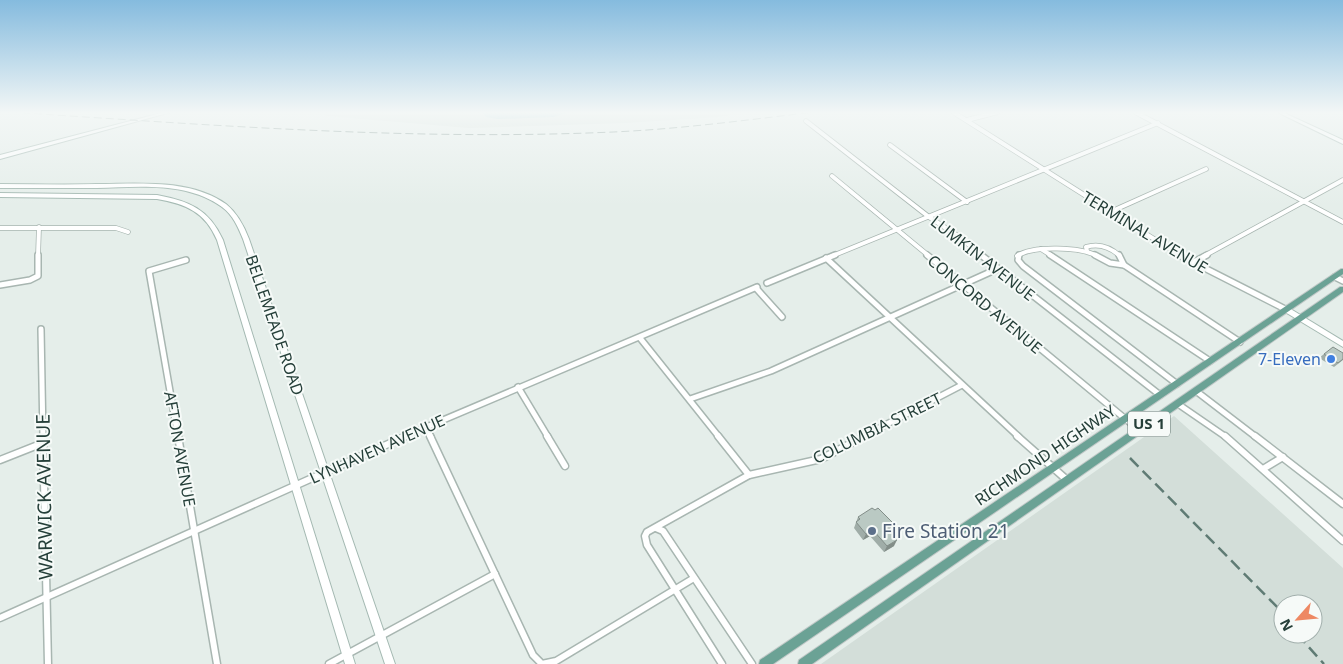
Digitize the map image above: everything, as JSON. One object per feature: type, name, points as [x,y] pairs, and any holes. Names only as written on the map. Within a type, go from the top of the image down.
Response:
[{"type":"main road","points":[[0,157],[53,143]]},
{"type":"main road","name":"BELLEMEADE ROAD","points":[[0,186],[165,187],[205,196],[228,209],[242,228],[390,664]]},
{"type":"main road","name":"BELLEMEADE ROAD","points":[[0,195],[157,197],[188,205],[200,211],[209,219],[220,240],[350,664]]},
{"type":"main road","name":"RICHMOND HIGHWAY","points":[[764,664],[1343,272]]},
{"type":"main road","name":"RICHMOND HIGHWAY","points":[[803,664],[1343,289]]},
{"type":"main road","name":"TERMINAL AVENUE","points":[[1287,310],[1343,344]]},
{"type":"street","name":"LUMKIN AVENUE","points":[[834,143],[930,217],[961,238],[997,269],[1160,395]]},
{"type":"street","name":"TERMINAL AVENUE","points":[[1002,143],[1192,263],[1287,310]]},
{"type":"street","points":[[767,283],[1111,143]]},
{"type":"street","points":[[1194,143],[1343,222]]},
{"type":"street","points":[[890,145],[967,202]]},
{"type":"street","points":[[1110,212],[1206,169]]},
{"type":"street","name":"CONCORD AVENUE","points":[[832,176],[1140,430]]},
{"type":"street","points":[[1192,263],[1343,180]]},
{"type":"street","points":[[0,228],[116,228],[128,232]]},
{"type":"street","points":[[0,285],[35,278],[39,273],[39,228]]},
{"type":"street","points":[[1087,251],[1086,247],[1091,244],[1104,246],[1122,258],[1124,266]]},
{"type":"street","points":[[1040,249],[1210,361]]},
{"type":"street","points":[[1177,384],[1022,266],[1017,256],[1022,252],[1040,249],[1087,251],[1110,263],[1124,266],[1240,342]]},
{"type":"street","points":[[826,258],[1067,480]]},
{"type":"street","name":"AFTON AVENUE","points":[[186,260],[149,271],[218,664]]},
{"type":"street","points":[[690,399],[771,371],[997,269]]},
{"type":"street","points":[[1335,277],[1343,281]]},
{"type":"street","name":"LYNHAVEN AVENUE","points":[[0,618],[426,427],[756,288],[782,317]]},
{"type":"street","name":"WARWICK AVENUE","points":[[41,329],[48,664]]},
{"type":"street","points":[[640,338],[749,475]]},
{"type":"street","name":"COLUMBIA STREET","points":[[656,528],[671,517],[749,475],[821,458],[962,385]]},
{"type":"street","points":[[518,388],[565,466]]},
{"type":"street","points":[[1196,391],[1343,504]]},
{"type":"street","points":[[1178,404],[1225,436],[1343,541]]},
{"type":"street","points":[[426,427],[533,655],[542,664],[556,661],[694,578]]},
{"type":"street","points":[[0,460],[43,443]]},
{"type":"street","points":[[1263,469],[1283,457]]},
{"type":"street","points":[[722,664],[645,541],[647,532],[656,528],[663,531],[752,664]]},
{"type":"street","points":[[328,664],[495,574]]},
{"type":"shaded area","points":[[1174,416],[1343,568],[1343,664],[821,664]]},
{"type":"building","points":[[1333,347],[1343,353],[1343,359],[1338,363],[1324,354]]},
{"type":"building","points":[[872,508],[875,510],[878,508],[893,523],[886,527],[897,540],[887,546],[873,530],[866,534],[856,522],[860,519],[858,517]]},
{"type":"railway","points":[[1130,458],[1273,603]]},
{"type":"railway","points":[[1306,644],[1324,664]]},
{"type":"place","name":"7-Eleven","points":[[1331,359]]},
{"type":"place","name":"Fire Station 21","points":[[872,531]]}]
